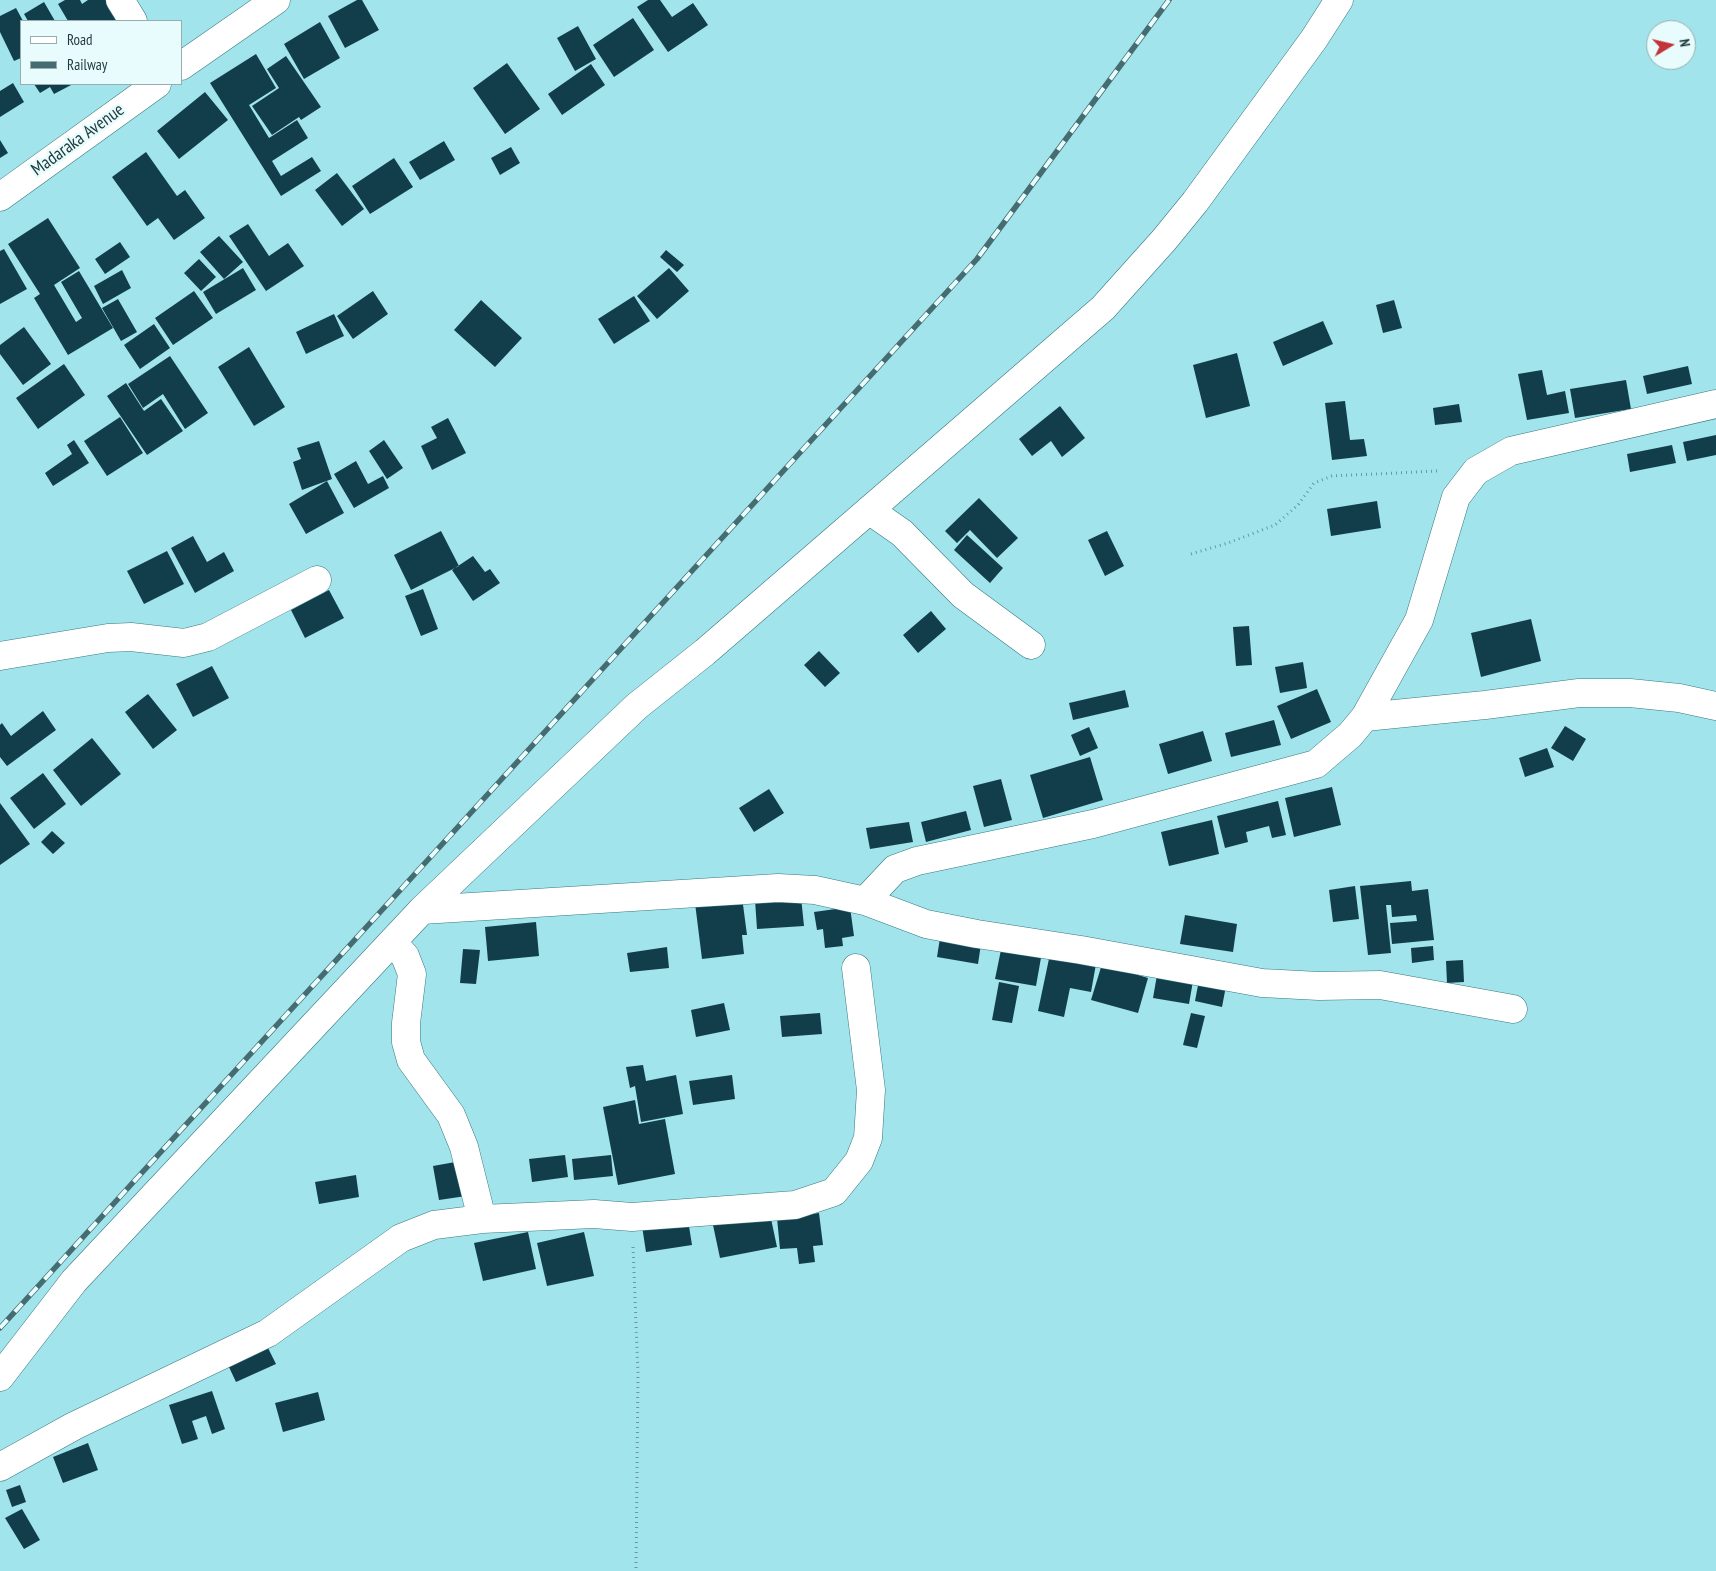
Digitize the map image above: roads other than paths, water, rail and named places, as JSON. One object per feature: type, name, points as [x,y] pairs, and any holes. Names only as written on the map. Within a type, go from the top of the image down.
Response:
[{"type":"street","points":[[120,0],[132,20]]},
{"type":"street","points":[[182,65],[276,0]]},
{"type":"street","points":[[0,1377],[74,1281],[200,1149],[300,1039],[393,943],[422,910],[637,706],[705,652],[1109,301],[1164,240],[1194,202],[1314,39],[1339,0]]},
{"type":"street","name":"Madaraka Avenue","points":[[0,197],[156,85]]},
{"type":"street","points":[[865,901],[895,869],[917,861],[1093,824],[1316,764],[1350,735],[1365,717],[1419,620],[1456,497],[1476,471],[1511,451],[1716,404]]},
{"type":"street","points":[[869,510],[902,533],[963,595],[1031,644]]},
{"type":"street","points":[[0,656],[123,637],[184,643],[208,637],[317,580]]},
{"type":"street","points":[[1365,717],[1579,693],[1630,693],[1679,698],[1716,706]]},
{"type":"street","points":[[422,910],[778,888],[815,890],[865,901],[926,924],[1262,983],[1319,986],[1380,985],[1513,1009]]},
{"type":"street","points":[[393,943],[405,956],[412,974],[406,1023],[406,1042],[411,1060],[451,1115],[464,1148],[482,1219]]},
{"type":"street","points":[[0,1467],[74,1426],[268,1333],[401,1238],[434,1225],[482,1219],[594,1214],[632,1217],[795,1205],[834,1192],[859,1161],[868,1138],[871,1090],[856,968]]},
{"type":"railway","points":[[0,1328],[977,259],[1169,0]]}]
